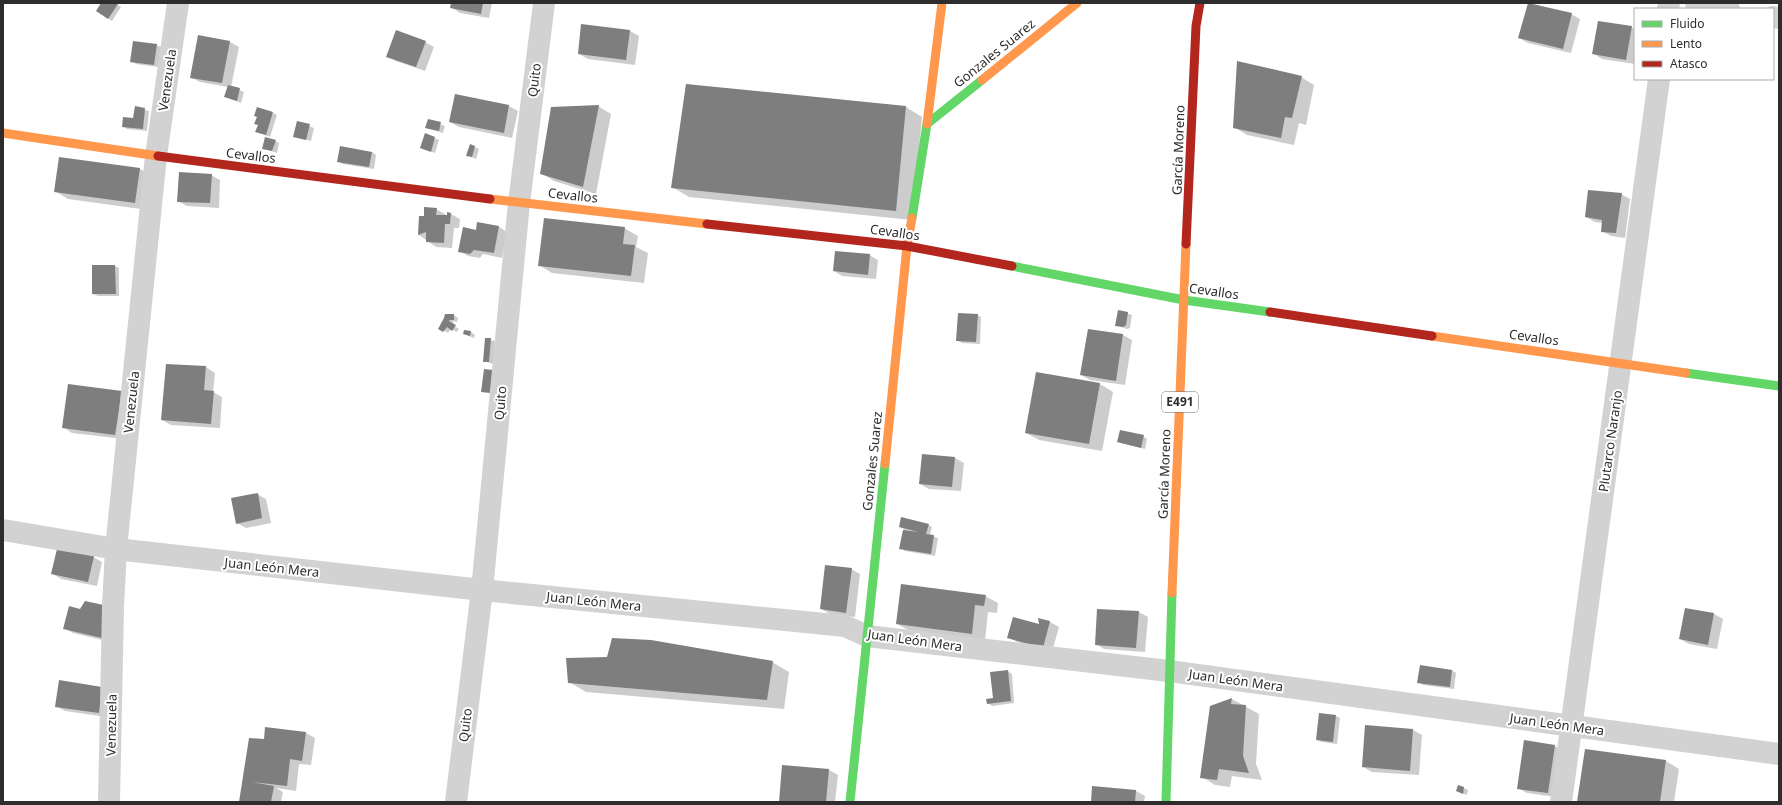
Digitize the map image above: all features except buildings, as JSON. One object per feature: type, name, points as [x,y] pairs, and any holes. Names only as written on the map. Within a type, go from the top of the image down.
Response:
[{"type":"main road","name":"Gonzales Suarez","points":[[850,802],[907,246],[927,124],[942,3]]},
{"type":"main road","name":"Gonzales Suarez","points":[[927,124],[1077,3]]},
{"type":"main road","name":"García Moreno","points":[[1166,802],[1169,671],[1184,300],[1196,26],[1200,3]]},
{"type":"main road","name":"Cevallos","points":[[3,134],[156,156],[519,203],[907,246],[1184,300],[1779,386]]},
{"type":"street","name":"Venezuela","points":[[109,802],[116,549],[156,156],[178,3]]},
{"type":"street","name":"Quito","points":[[456,802],[482,590],[519,203],[544,3]]},
{"type":"street","points":[[1696,3],[1724,8]]},
{"type":"street","name":"Plutarco Naranjo","points":[[1561,802],[1659,80]]},
{"type":"street","name":"Juan León Mera","points":[[3,530],[116,549],[482,590],[846,626],[868,636],[1169,671],[1779,754]]},
{"type":"traffic: fast","points":[[912,218],[927,124],[982,80]]},
{"type":"traffic: fast","points":[[1012,266],[1184,300],[1270,312]]},
{"type":"traffic: fast","points":[[1686,373],[1779,386]]},
{"type":"traffic: fast","points":[[850,802],[885,464]]},
{"type":"traffic: fast","points":[[1166,802],[1172,593]]},
{"type":"traffic: slow","points":[[927,124],[942,3]]},
{"type":"traffic: slow","points":[[982,80],[1077,3]]},
{"type":"traffic: slow","points":[[3,133],[158,156]]},
{"type":"traffic: slow","points":[[490,199],[707,224]]},
{"type":"traffic: slow","points":[[885,464],[907,246],[912,218]]},
{"type":"traffic: slow","points":[[1172,593],[1186,244]]},
{"type":"traffic: slow","points":[[1432,336],[1686,373]]},
{"type":"traffic: jam","points":[[1186,244],[1196,26],[1200,3]]},
{"type":"traffic: jam","points":[[158,156],[490,199]]},
{"type":"traffic: jam","points":[[707,224],[907,246],[1012,266]]},
{"type":"traffic: jam","points":[[1270,312],[1432,336]]}]
